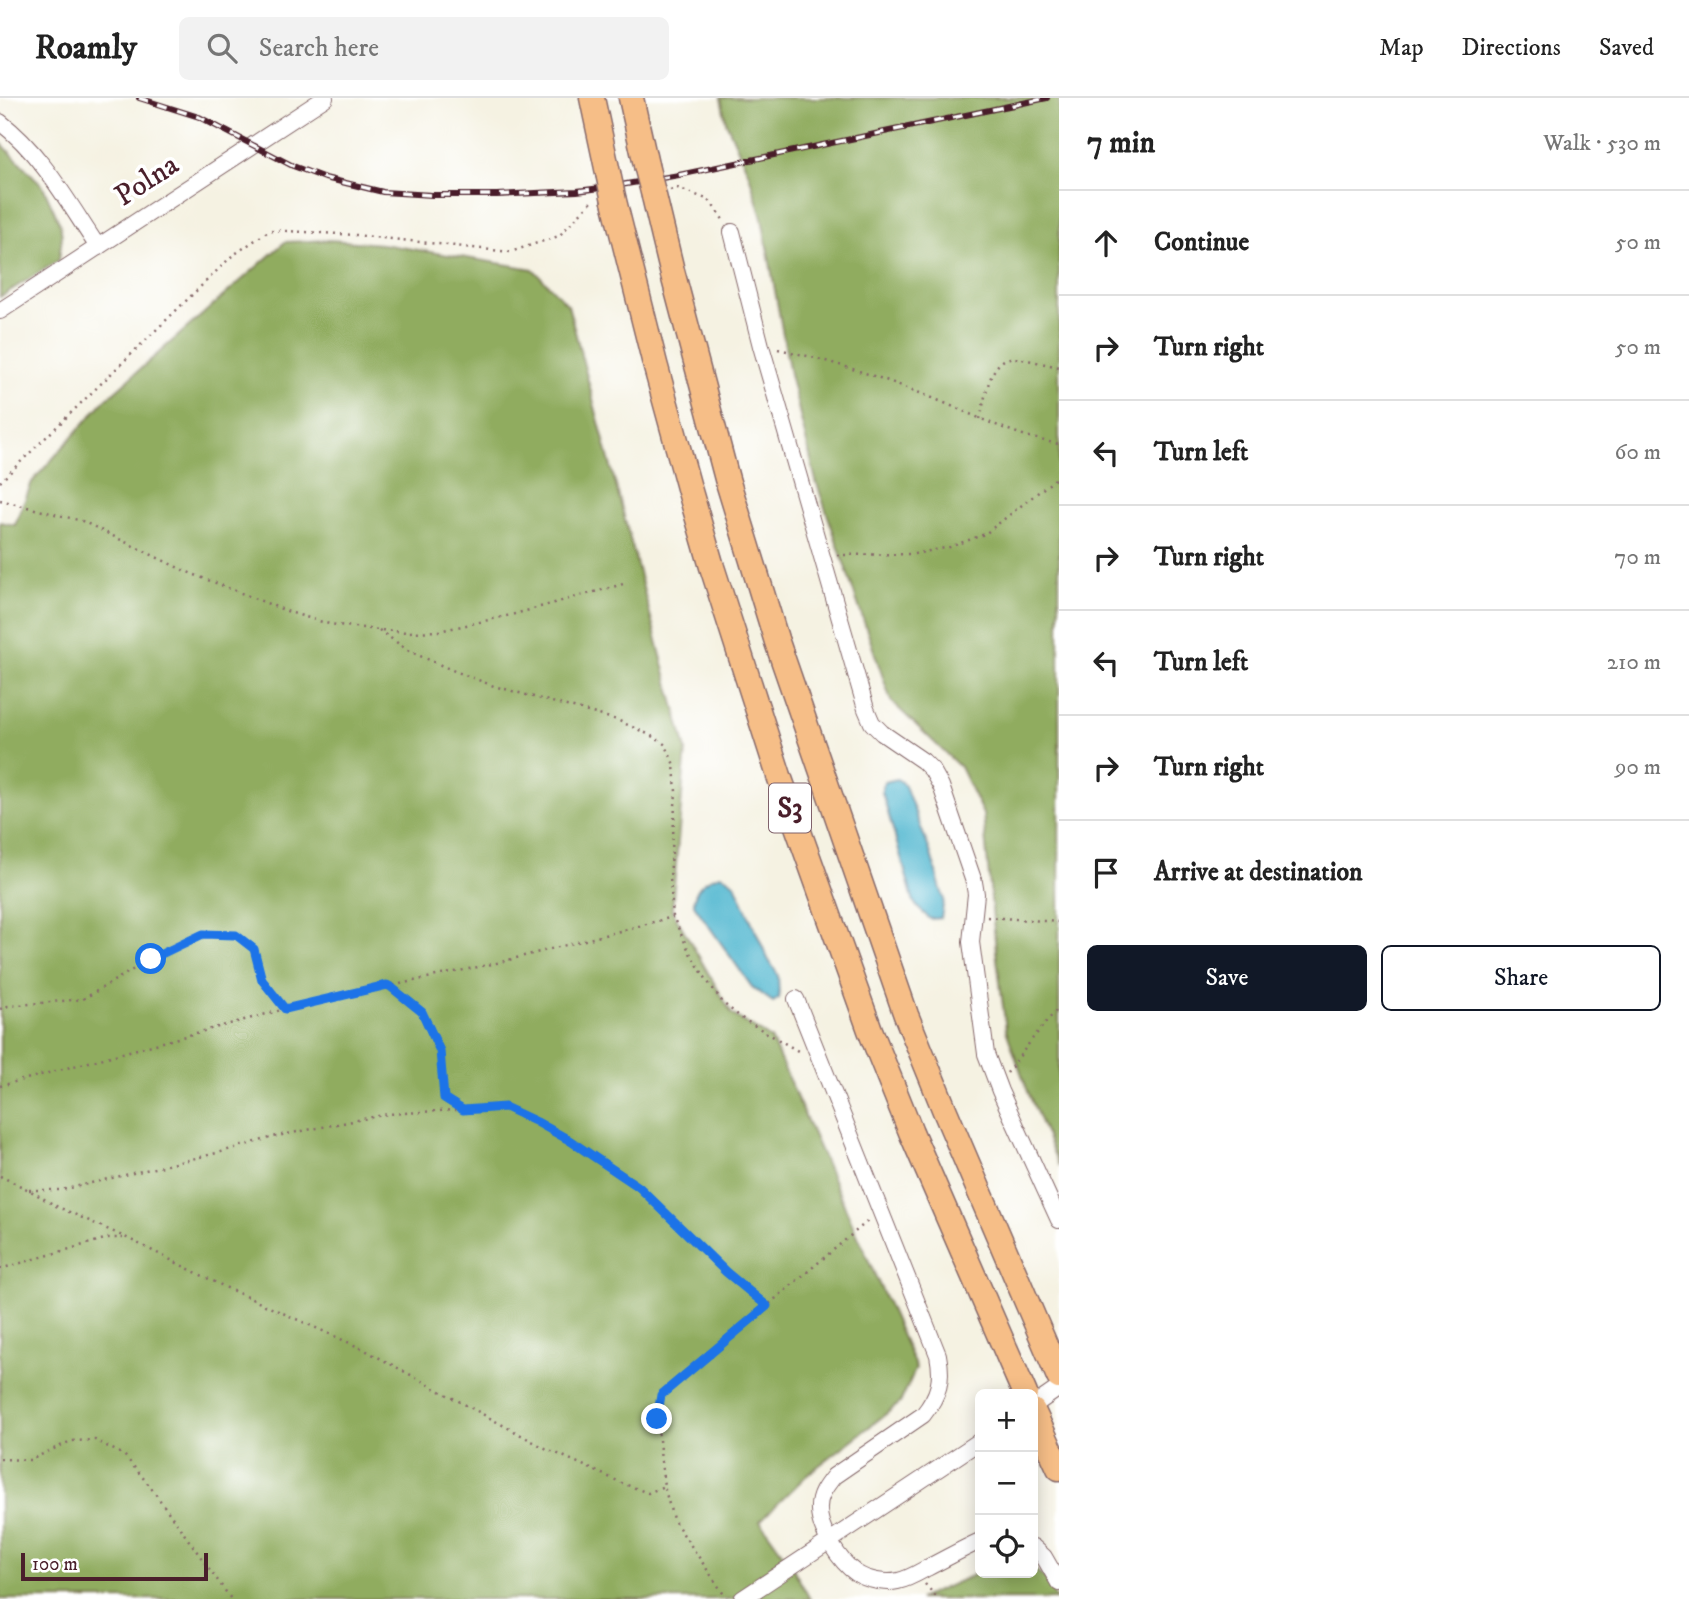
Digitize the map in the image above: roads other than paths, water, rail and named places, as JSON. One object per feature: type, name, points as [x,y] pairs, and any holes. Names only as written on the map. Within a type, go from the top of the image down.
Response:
[{"type":"highway","name":"S3","points":[[592,98],[608,173],[609,200],[697,514],[779,776],[870,1030],[921,1156],[1023,1389]]},
{"type":"highway","name":"S3","points":[[631,98],[646,165],[660,193],[675,284],[727,479],[781,655],[906,1015],[944,1111],[1059,1377]]},
{"type":"highway","points":[[1038,1420],[1059,1468]]},
{"type":"street","name":"Polna","points":[[0,311],[325,98]]},
{"type":"street","points":[[0,122],[39,160],[98,247]]},
{"type":"street","points":[[732,232],[761,346],[866,709],[872,723],[882,733],[923,761],[932,771],[941,786],[974,882],[976,894],[971,942],[986,1055],[1059,1220]]},
{"type":"street","points":[[796,999],[938,1355],[940,1378],[938,1390],[923,1415],[834,1476],[820,1497],[821,1526],[843,1561],[855,1573],[881,1581],[898,1581],[916,1574],[975,1544]]},
{"type":"street","points":[[1038,1404],[1059,1388]]},
{"type":"street","points":[[743,1599],[975,1444]]},
{"type":"street","points":[[1038,1552],[1059,1583]]},
{"type":"water","points":[[897,779],[905,786],[931,854],[944,900],[941,918],[930,919],[914,902],[882,792],[885,782]]},
{"type":"water","points":[[720,875],[735,884],[768,959],[778,975],[779,998],[773,1002],[752,987],[694,905],[701,886]]},
{"type":"railway","points":[[139,98],[199,117],[293,166],[325,178],[383,192],[432,195],[497,195],[609,187],[679,175],[1047,98]]}]
